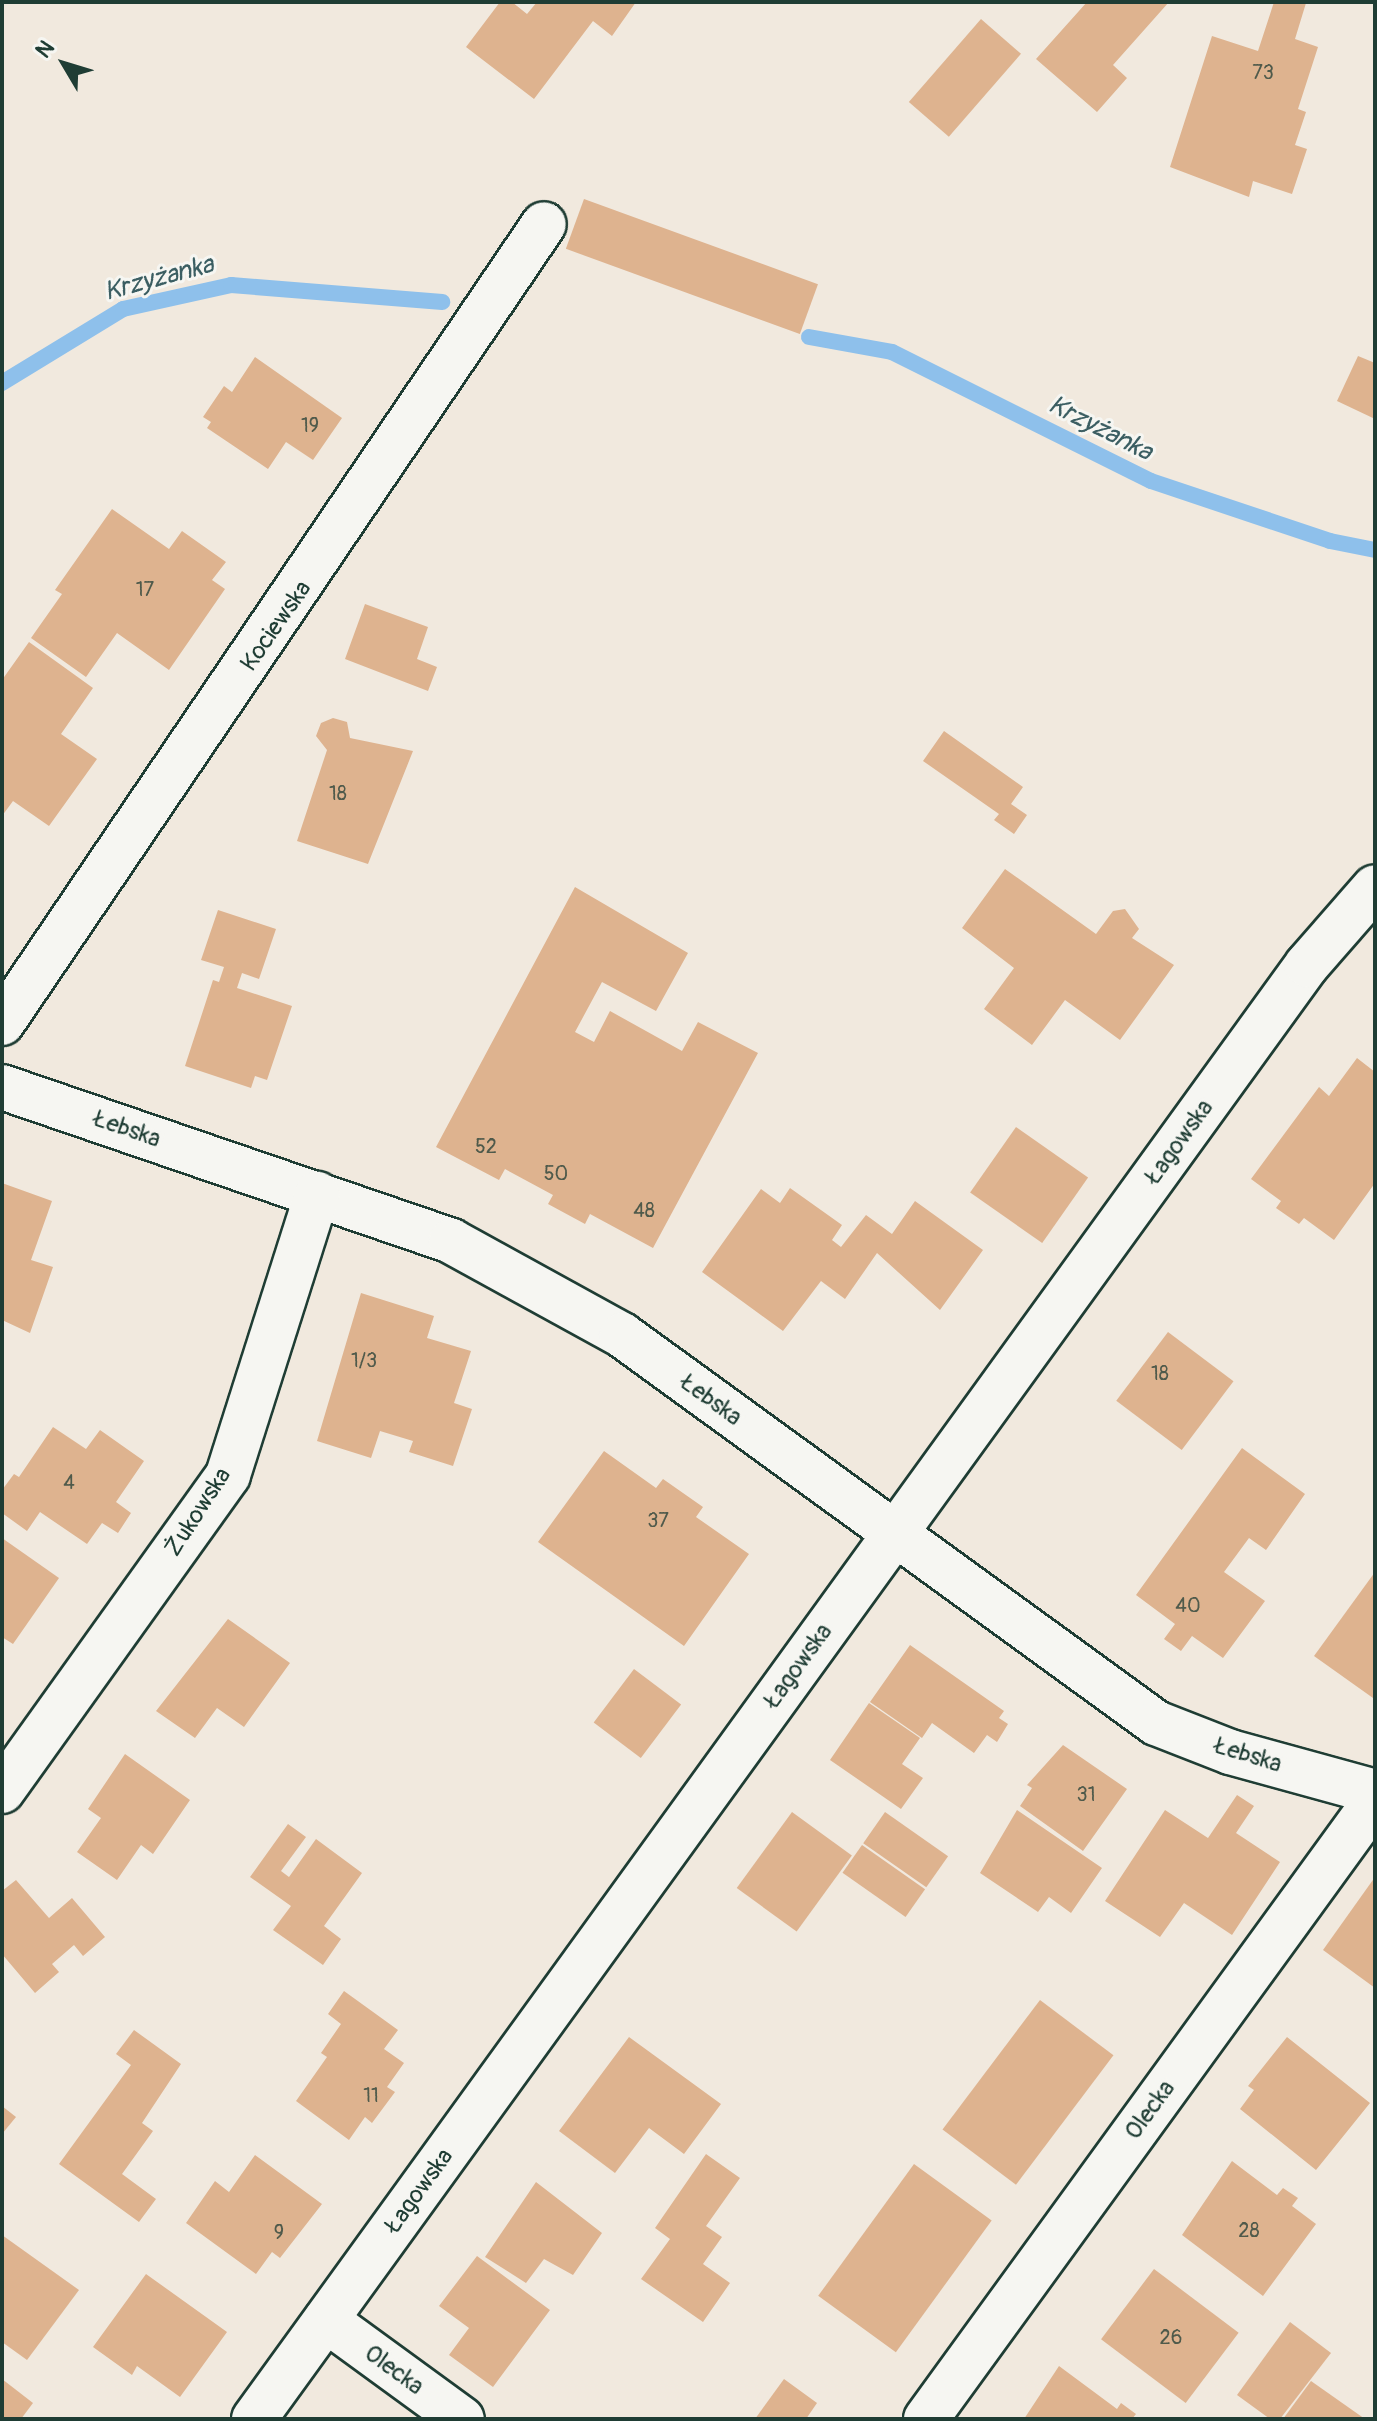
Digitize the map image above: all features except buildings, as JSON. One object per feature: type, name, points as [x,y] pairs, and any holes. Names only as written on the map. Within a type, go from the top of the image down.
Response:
[{"type":"street","name":"Kociewska","points":[[2,1023],[544,224]]},
{"type":"street","name":"Łagowska","points":[[254,2419],[1307,965],[1362,902]]},
{"type":"street","name":"Łebska","points":[[2,1087],[451,1241],[622,1335],[1156,1723],[1230,1752],[1375,1792]]},
{"type":"street","name":"Żukowska","points":[[2,1791],[228,1475],[317,1194]]},
{"type":"street","name":"Olecka","points":[[926,2419],[1375,1801]]},
{"type":"street","name":"Olecka","points":[[326,2320],[462,2419]]},
{"type":"waterway","name":"Krzyżanka","points":[[2,383],[123,309],[231,285],[442,302]]},
{"type":"waterway","name":"Krzyżanka","points":[[809,337],[892,352],[1151,481],[1330,541],[1375,550]]}]
